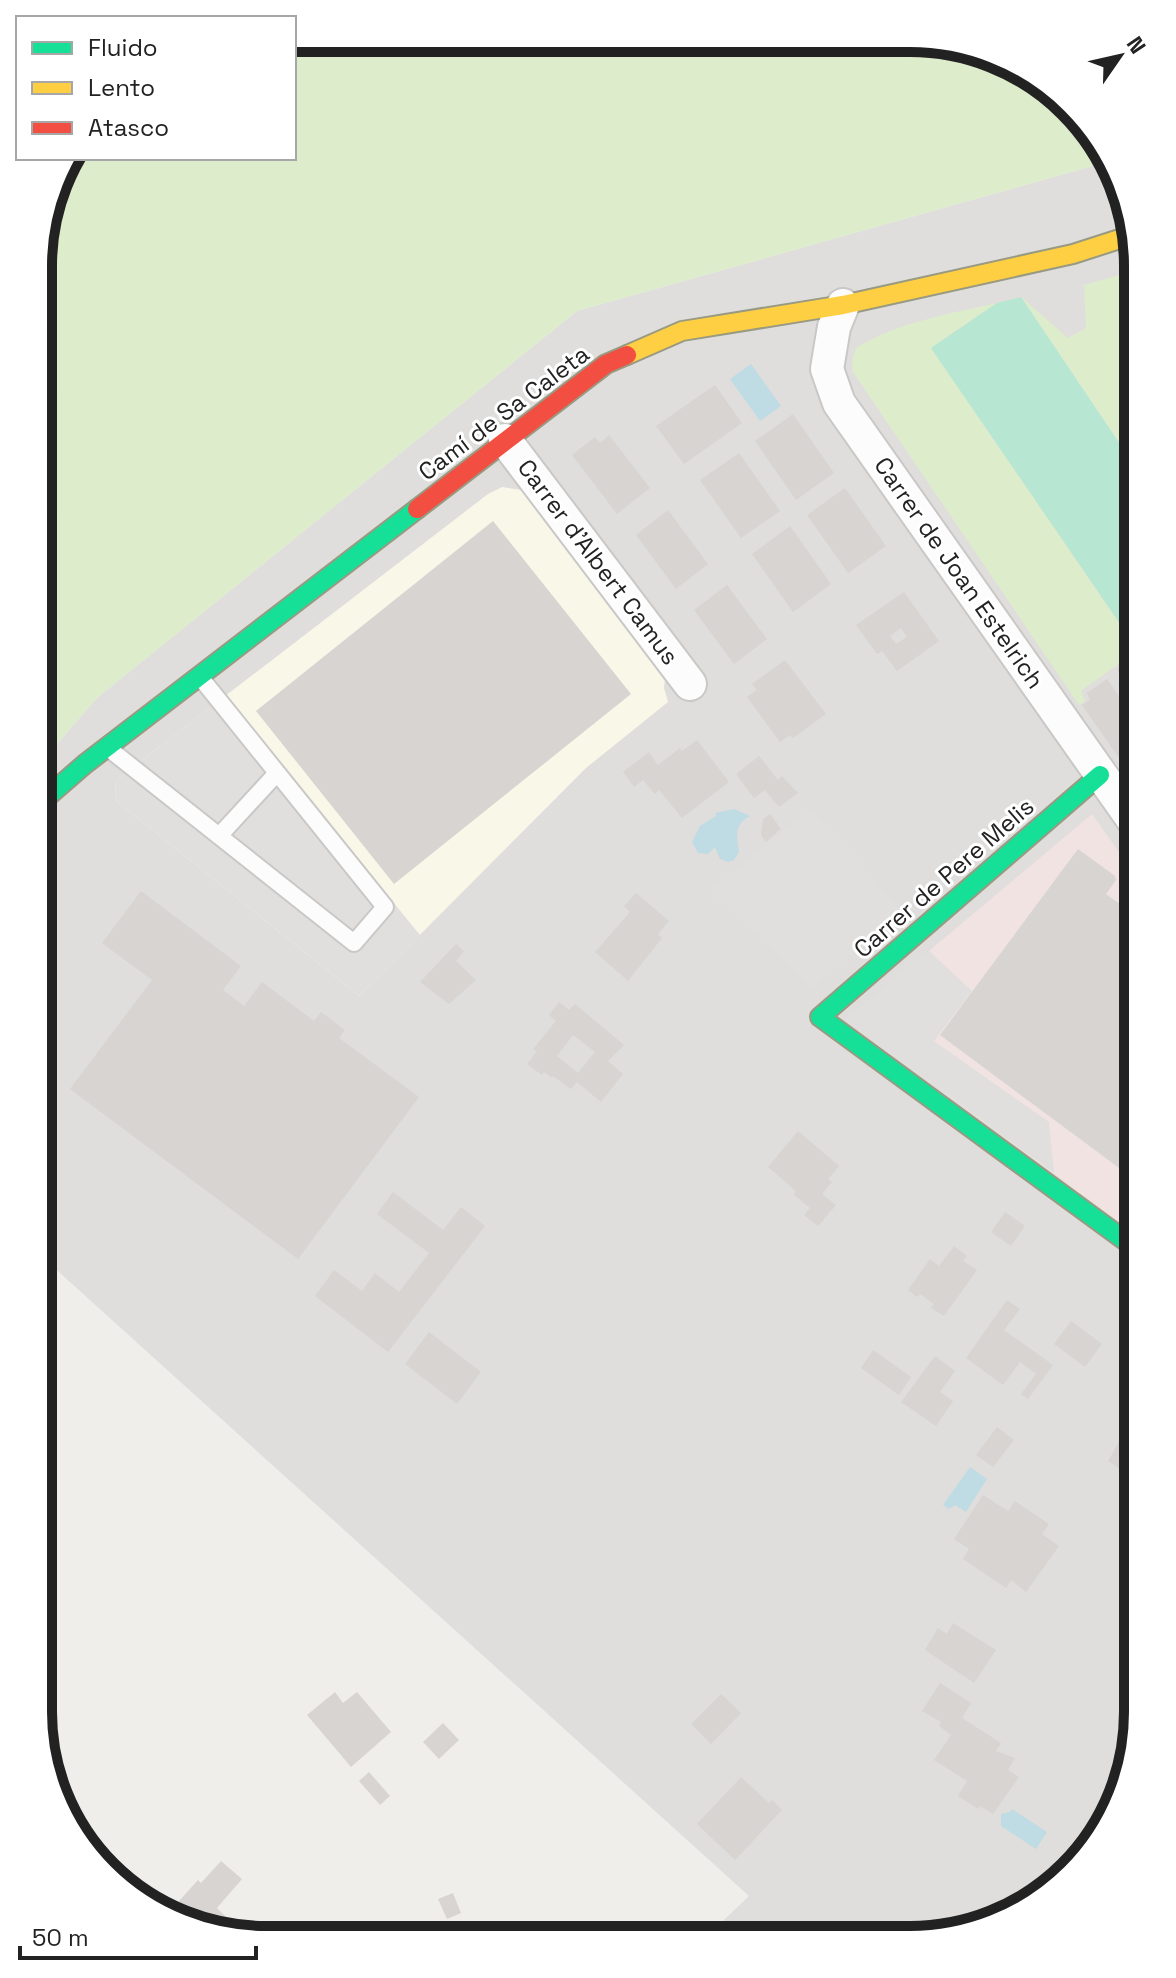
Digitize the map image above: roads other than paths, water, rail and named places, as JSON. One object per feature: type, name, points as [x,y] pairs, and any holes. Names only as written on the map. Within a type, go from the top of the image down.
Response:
[{"type":"street","name":"Camí de Sa Caleta","points":[[52,793],[107,747],[606,364],[682,331],[843,305],[1073,254],[1122,238]]},
{"type":"street","name":"Carrer de Joan Estelrich","points":[[843,305],[834,327],[827,369],[839,403],[1124,808]]},
{"type":"street","name":"Carrer d'Albert Camus","points":[[505,440],[690,684]]},
{"type":"street","name":"Carrer de Pere Melis","points":[[1100,775],[820,1017],[1124,1240]]},
{"type":"lane","points":[[107,747],[354,943],[385,907],[199,676]]},
{"type":"lane","points":[[219,836],[277,773]]},
{"type":"water","points":[[751,364],[781,406],[760,421],[730,379]]},
{"type":"water","points":[[734,809],[750,816],[739,827],[739,852],[734,860],[728,862],[720,859],[715,847],[708,854],[698,853],[692,842],[700,826],[716,816],[715,813]]},
{"type":"water","points":[[970,1467],[987,1479],[966,1512],[955,1505],[949,1509],[943,1505]]},
{"type":"water","points":[[1012,1809],[1047,1832],[1036,1849],[1001,1826],[1001,1814]]}]
